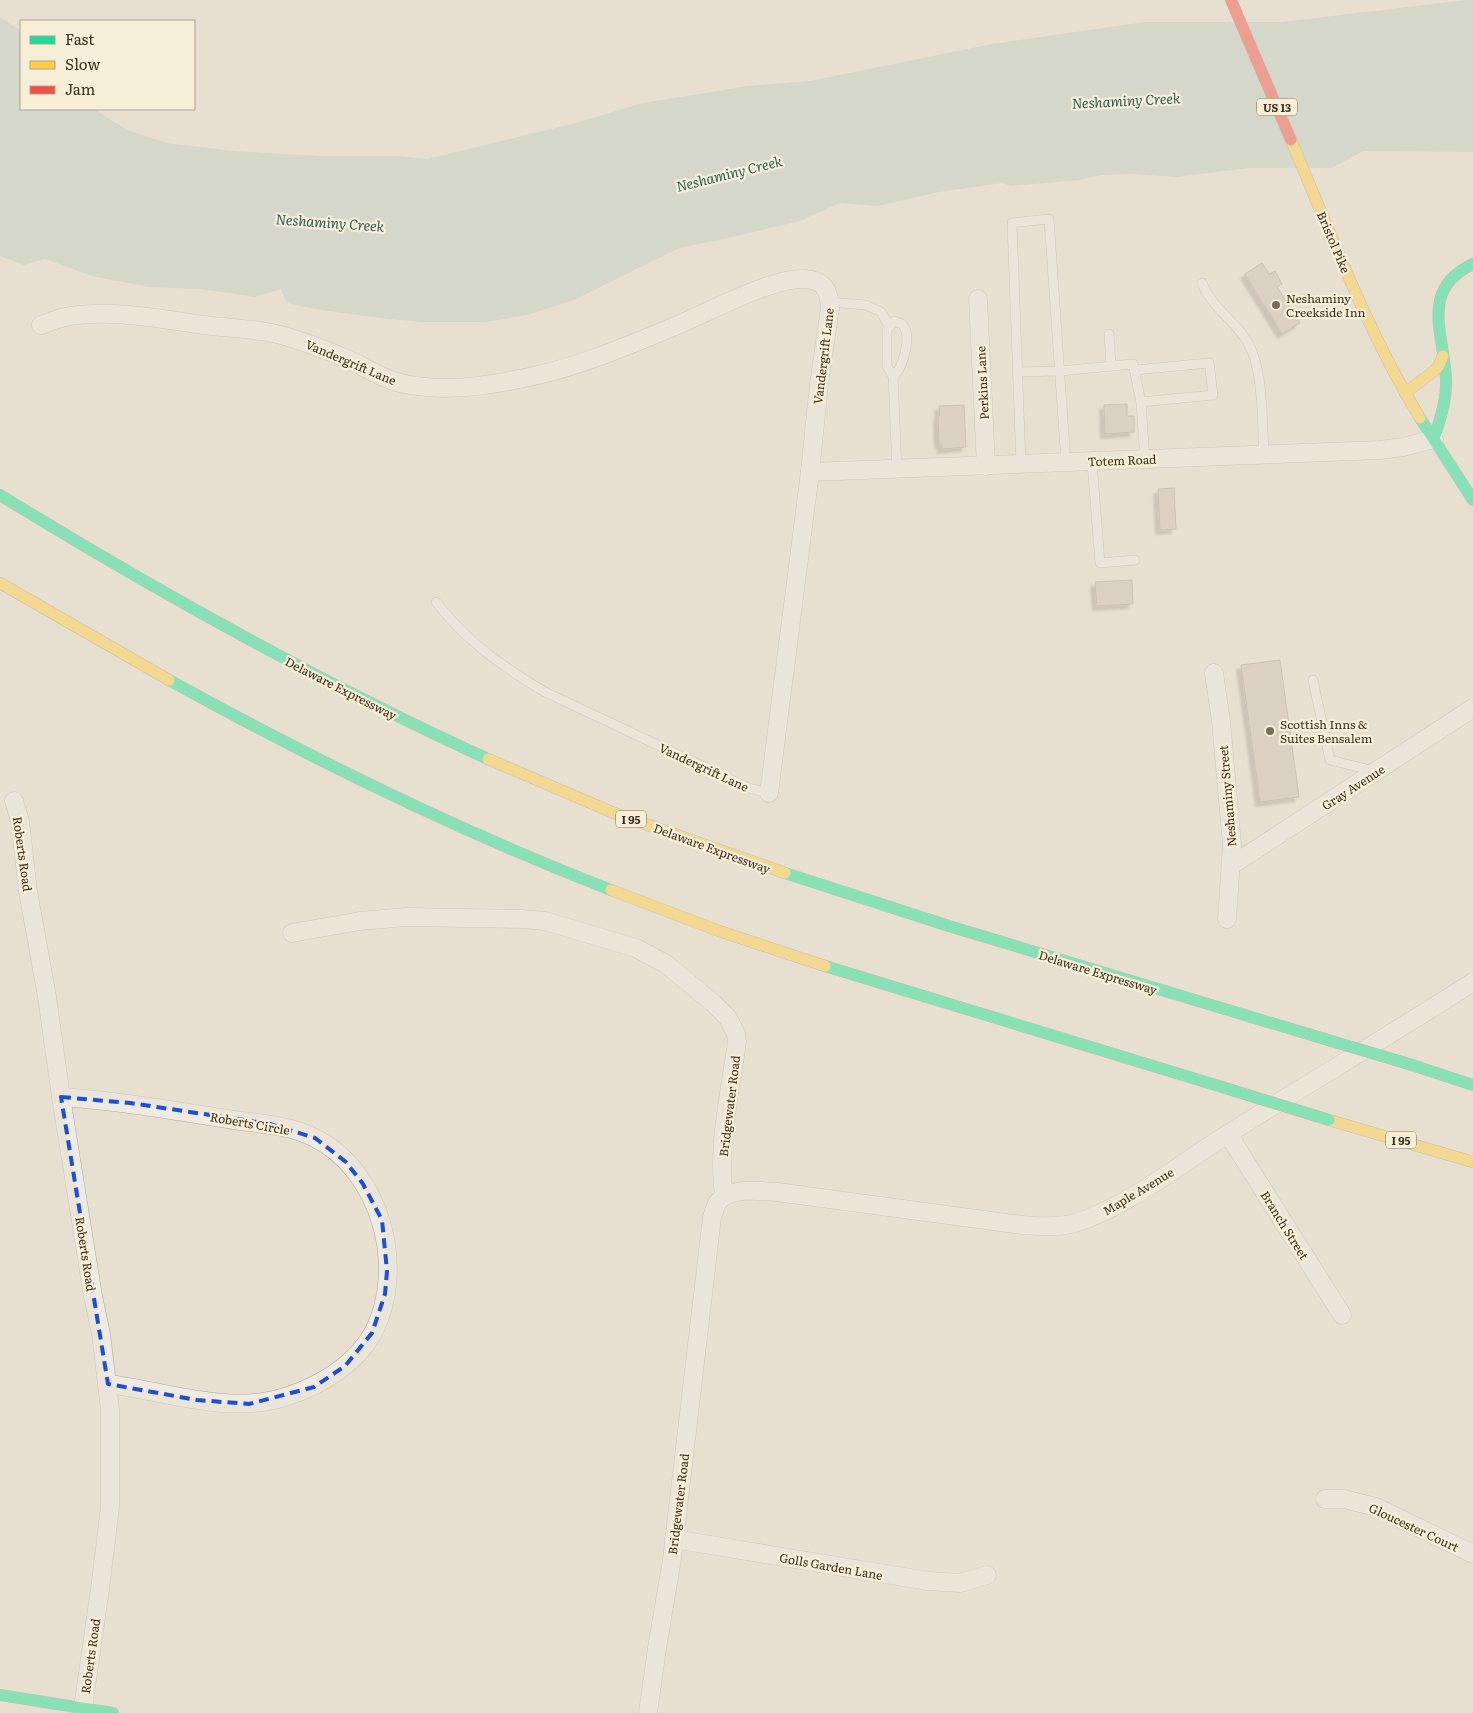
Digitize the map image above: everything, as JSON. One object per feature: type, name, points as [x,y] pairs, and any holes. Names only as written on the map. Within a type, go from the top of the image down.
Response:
[{"type":"main road","name":"Bristol Pike","points":[[1233,5],[1373,329],[1405,393],[1473,500]]},
{"type":"main road","points":[[1434,440],[1446,391],[1439,309],[1443,289],[1454,274],[1473,264]]},
{"type":"main road","points":[[1405,393],[1434,371],[1443,356]]},
{"type":"main road","name":"Delaware Expressway","points":[[0,495],[160,593],[342,690],[449,741],[587,802],[784,874],[1188,1000],[1412,1065],[1473,1085]]},
{"type":"main road","name":"I 95","points":[[0,583],[46,612],[194,695],[305,753],[456,825],[587,881],[741,939],[1329,1120],[1473,1162]]},
{"type":"main road","points":[[0,1695],[113,1713]]},
{"type":"street","name":"Vandergrift Lane","points":[[41,325],[65,317],[124,314],[256,330],[289,337],[358,364],[384,378],[401,383],[422,386],[474,387],[494,385],[535,376],[587,360],[674,327],[748,293],[772,285],[807,279],[816,281],[826,289],[829,302],[810,472],[769,792]]},
{"type":"street","name":"Perkins Lane","points":[[978,299],[986,466]]},
{"type":"street","name":"Totem Road","points":[[810,472],[1391,450],[1434,440]]},
{"type":"street","name":"Neshaminy Street","points":[[1214,673],[1221,721],[1232,845],[1227,919]]},
{"type":"street","name":"Gray Avenue","points":[[1232,865],[1473,708]]},
{"type":"street","name":"Roberts Road","points":[[14,802],[20,820],[28,892],[48,997],[61,1097],[108,1384],[110,1409],[110,1506],[83,1708]]},
{"type":"street","name":"Bridgewater Road","points":[[292,934],[360,921],[406,917],[545,921],[636,948],[666,964],[713,1002],[728,1018],[736,1034],[737,1042],[722,1146],[721,1175],[724,1196],[717,1203],[712,1217],[674,1539],[656,1648],[648,1713]]},
{"type":"street","name":"Maple Avenue","points":[[724,1196],[732,1192],[747,1190],[777,1192],[1022,1225],[1045,1226],[1073,1223],[1123,1201],[1473,982]]},
{"type":"street","name":"Roberts Circle","points":[[61,1097],[130,1103],[270,1124],[301,1132],[315,1138],[346,1162],[363,1184],[382,1220],[387,1247],[388,1270],[385,1294],[380,1315],[372,1333],[344,1366],[314,1387],[286,1397],[249,1404],[187,1398],[108,1384]]},
{"type":"street","name":"Branch Street","points":[[1228,1134],[1342,1315]]},
{"type":"street","name":"Gloucester Court","points":[[1325,1500],[1344,1499],[1376,1507],[1473,1554]]},
{"type":"street","name":"Golls Garden Lane","points":[[674,1539],[919,1580],[960,1583],[987,1576]]},
{"type":"lane","points":[[1021,464],[1012,223],[1049,219],[1066,463]]},
{"type":"lane","points":[[1202,283],[1206,294],[1245,337],[1257,365],[1264,455]]},
{"type":"lane","points":[[829,302],[866,305],[881,312],[890,326]]},
{"type":"lane","points":[[893,376],[902,365],[906,331],[902,324],[894,321],[887,330],[887,366],[893,376],[897,470]]},
{"type":"lane","points":[[1109,334],[1111,366]]},
{"type":"lane","points":[[1135,370],[1209,363],[1213,395],[1141,402]]},
{"type":"lane","points":[[1018,372],[1060,371],[1134,364],[1141,402],[1145,460]]},
{"type":"lane","points":[[1092,462],[1100,563],[1135,560]]},
{"type":"lane","name":"Vandergrift Lane","points":[[436,602],[468,638],[513,673],[545,692],[749,788],[769,792]]},
{"type":"lane","points":[[1313,680],[1330,760],[1376,771]]},
{"type":"highlighted area","points":[[61,1097],[130,1103],[270,1124],[315,1138],[346,1162],[363,1184],[382,1220],[387,1271],[385,1294],[372,1333],[345,1366],[314,1387],[249,1404],[197,1400],[108,1384]]},
{"type":"water","name":"Neshaminy Creek","points":[[1473,0],[1473,152],[1363,151],[1332,168],[1248,168],[1177,177],[1133,174],[1101,175],[1080,180],[1010,186],[1003,183],[939,192],[878,206],[840,203],[800,221],[679,248],[574,300],[527,315],[486,322],[421,322],[314,309],[287,303],[281,289],[255,297],[201,289],[149,287],[92,276],[45,259],[24,265],[0,256],[0,17],[20,30],[20,110],[96,110],[127,130],[167,143],[234,151],[322,156],[400,156],[427,159],[576,123],[643,103],[748,86],[810,81],[992,44],[1145,22],[1282,22]]},
{"type":"building","name":"Neshaminy Creekside Inn","points":[[1262,263],[1269,274],[1275,271],[1282,284],[1277,287],[1300,323],[1282,334],[1245,274]]},
{"type":"building","points":[[1127,404],[1127,416],[1134,416],[1134,432],[1105,434],[1104,405]]},
{"type":"building","points":[[964,405],[966,447],[942,449],[942,444],[939,444],[939,406]]},
{"type":"building","points":[[1174,488],[1176,529],[1160,530],[1158,489]]},
{"type":"building","points":[[1132,580],[1133,604],[1097,606],[1095,582]]},
{"type":"building","name":"Scottish Inns & Suites Bensalem","points":[[1280,660],[1299,797],[1260,802],[1241,665]]},
{"type":"traffic: fast","points":[[1434,439],[1443,409],[1446,387],[1439,329],[1440,300],[1446,286],[1456,274],[1473,264]]},
{"type":"traffic: fast","points":[[1420,418],[1473,500]]},
{"type":"traffic: fast","points":[[0,495],[179,601],[363,699],[488,759]]},
{"type":"traffic: fast","points":[[169,680],[332,766],[498,843],[611,890]]},
{"type":"traffic: fast","points":[[785,873],[952,927],[1308,1034]]},
{"type":"traffic: fast","points":[[825,966],[1222,1087]]},
{"type":"traffic: fast","points":[[1308,1034],[1412,1065]]},
{"type":"traffic: fast","points":[[1412,1065],[1473,1085]]},
{"type":"traffic: fast","points":[[1222,1087],[1329,1120]]},
{"type":"traffic: fast","points":[[0,1695],[113,1713]]},
{"type":"traffic: slow","points":[[1291,140],[1366,317],[1420,418]]},
{"type":"traffic: slow","points":[[1405,393],[1434,371],[1443,356]]},
{"type":"traffic: slow","points":[[0,583],[169,680]]},
{"type":"traffic: slow","points":[[488,759],[614,813],[785,873]]},
{"type":"traffic: slow","points":[[611,890],[719,931],[825,966]]},
{"type":"traffic: slow","points":[[1329,1120],[1473,1162]]},
{"type":"traffic: jam","points":[[1231,0],[1291,140]]},
{"type":"place","name":"Neshaminy Creekside Inn","points":[[1276,305]]},
{"type":"place","name":"Scottish Inns & Suites Bensalem","points":[[1270,731]]}]
